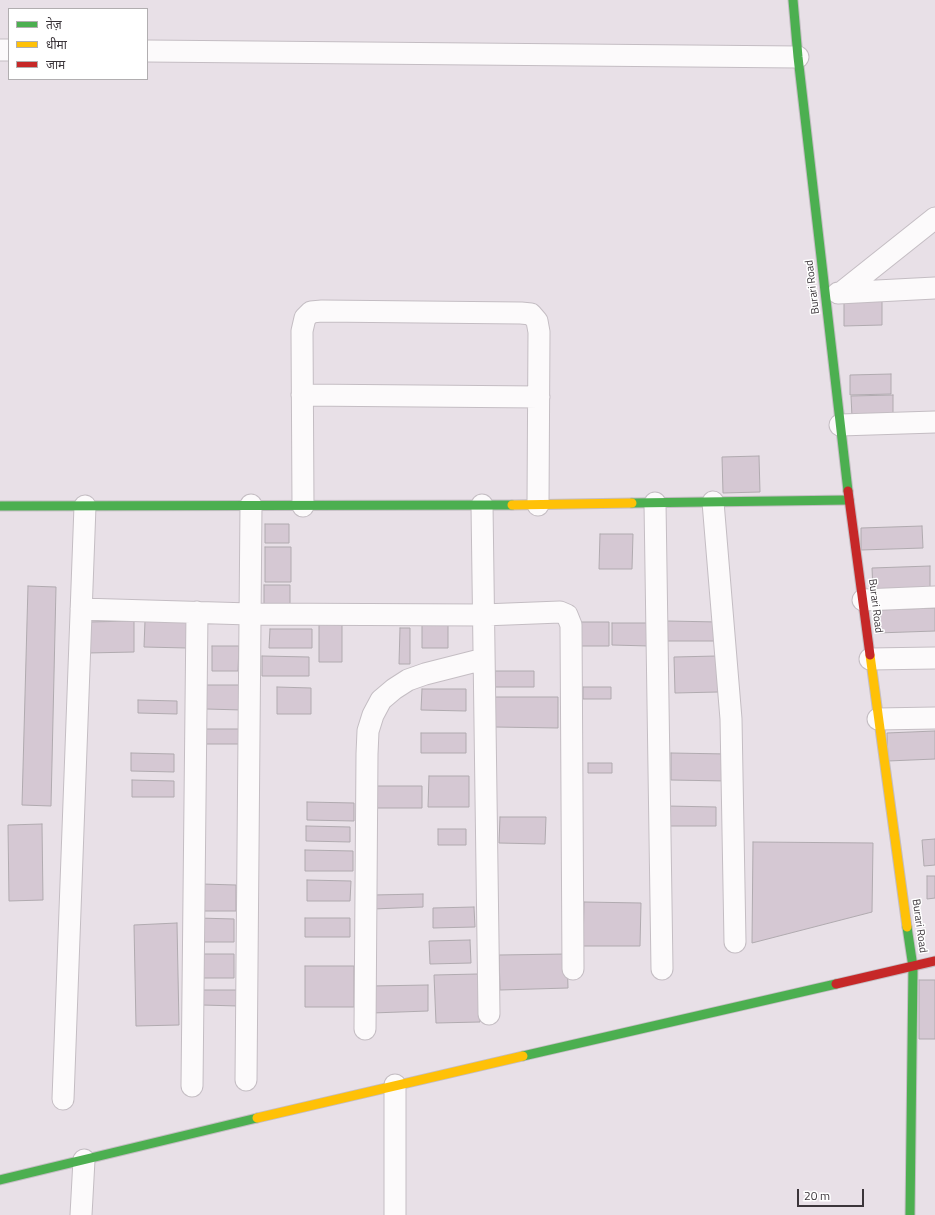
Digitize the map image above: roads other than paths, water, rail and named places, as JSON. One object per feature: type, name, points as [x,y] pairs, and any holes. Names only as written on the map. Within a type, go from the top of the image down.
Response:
[{"type":"street","name":"Burari Road","points":[[793,0],[798,57],[834,293],[840,424],[849,500],[913,967],[910,1215]]},
{"type":"street","points":[[148,51],[798,57]]},
{"type":"street","points":[[834,293],[935,218]]},
{"type":"street","points":[[834,293],[935,288]]},
{"type":"street","points":[[303,506],[302,331],[305,318],[311,312],[322,311],[531,314],[537,321],[539,332],[538,505]]},
{"type":"street","points":[[302,395],[539,397]]},
{"type":"street","points":[[840,424],[935,422]]},
{"type":"street","points":[[0,506],[538,505],[849,500]]},
{"type":"street","points":[[713,502],[731,719],[735,942]]},
{"type":"street","points":[[655,503],[662,969]]},
{"type":"street","points":[[246,1080],[252,505]]},
{"type":"street","points":[[482,505],[489,1014]]},
{"type":"street","points":[[63,1099],[85,506]]},
{"type":"street","points":[[863,600],[935,597]]},
{"type":"street","points":[[81,609],[250,614],[483,615],[560,612],[567,615],[571,625],[574,969]]},
{"type":"street","points":[[192,1086],[197,612]]},
{"type":"street","points":[[870,659],[935,658]]},
{"type":"street","points":[[365,1029],[367,754],[368,731],[373,715],[382,700],[394,689],[408,680],[425,674],[484,659]]},
{"type":"street","points":[[878,719],[935,718]]},
{"type":"street","points":[[0,1180],[395,1085],[935,961]]},
{"type":"street","points":[[395,1085],[395,1215]]},
{"type":"street","points":[[81,1215],[84,1160]]}]
